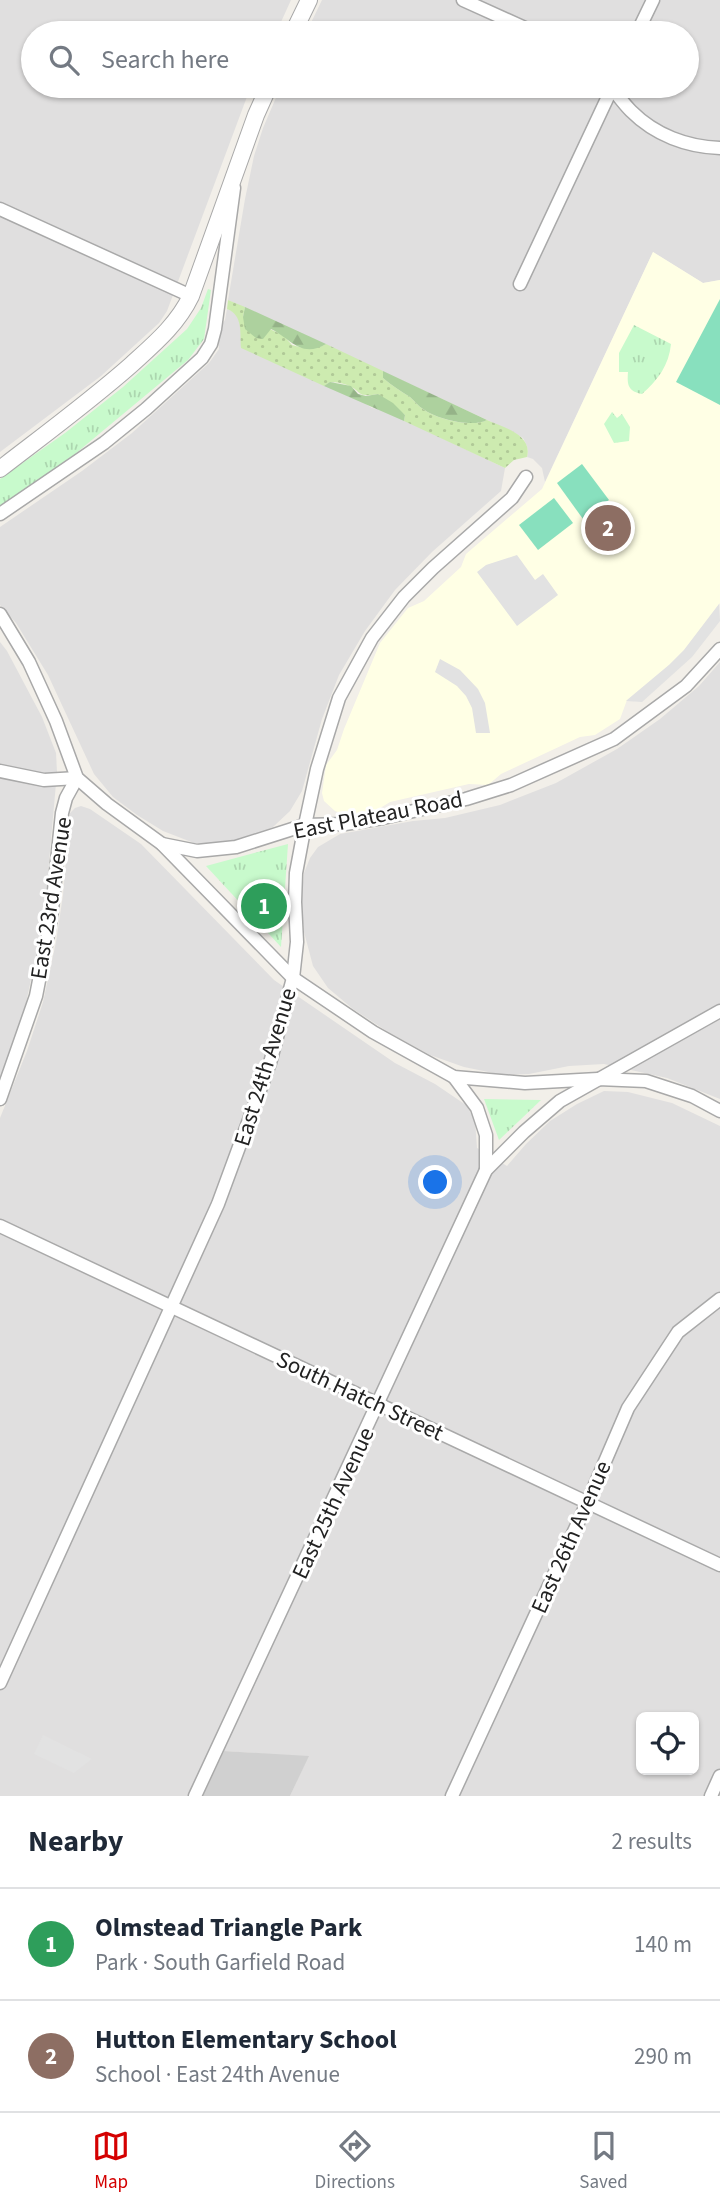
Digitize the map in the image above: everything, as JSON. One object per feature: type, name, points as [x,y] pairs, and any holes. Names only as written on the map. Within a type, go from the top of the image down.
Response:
[{"type":"street","points":[[299,21],[309,0]]},
{"type":"street","points":[[463,0],[509,21]]},
{"type":"street","points":[[643,21],[653,0]]},
{"type":"street","points":[[0,469],[82,406],[167,333],[179,318],[191,296],[264,98]]},
{"type":"street","points":[[520,284],[605,98]]},
{"type":"street","points":[[620,98],[646,124],[666,136],[691,145],[720,148]]},
{"type":"street","points":[[0,514],[104,443],[202,358],[208,349],[218,309],[236,172]]},
{"type":"street","points":[[0,209],[191,296]]},
{"type":"street","name":"East 24th Avenue","points":[[0,1683],[235,1163],[270,1063],[293,978],[297,942],[296,873],[305,825],[317,769],[339,698],[372,638],[404,597],[512,498],[526,477]]},
{"type":"street","points":[[0,614],[29,662],[56,721],[77,778],[107,804],[162,844],[293,978],[373,1032],[454,1077],[525,1083],[598,1079],[646,1081],[692,1096],[720,1111]]},
{"type":"street","name":"East Plateau Road","points":[[162,844],[197,851],[236,847],[305,825],[345,824],[383,818],[466,799],[511,785],[614,739],[686,686],[720,649]]},
{"type":"street","points":[[0,771],[44,780],[77,778]]},
{"type":"street","name":"East 23rd Avenue","points":[[0,1099],[36,996],[51,919],[62,813],[66,798],[77,778]]},
{"type":"street","points":[[598,1079],[720,1011]]},
{"type":"street","name":"East 25th Avenue","points":[[454,1077],[477,1108],[486,1135],[486,1170]]},
{"type":"street","name":"East 25th Avenue","points":[[195,1796],[486,1170],[560,1101],[598,1079]]},
{"type":"street","name":"South Hatch Street","points":[[0,1226],[720,1565]]},
{"type":"street","name":"East 26th Avenue","points":[[452,1796],[588,1502],[628,1408],[678,1332],[720,1299]]},
{"type":"street","points":[[711,1796],[720,1776]]},
{"type":"shaded area","points":[[0,0],[291,0],[281,21],[21,21],[21,98],[247,98],[167,311],[159,323],[101,376],[0,452]]},
{"type":"shaded area","points":[[322,0],[720,0],[720,280],[703,283],[653,252],[545,482],[542,468],[527,457],[527,446],[523,438],[513,432],[228,300],[245,199],[263,128],[276,98],[699,98],[699,21],[312,21]]},
{"type":"shaded area","points":[[653,252],[703,283],[720,280],[720,603],[684,650],[627,700],[620,719],[595,735],[580,737],[501,774],[488,785],[469,784],[390,802],[377,810],[348,816],[335,811],[324,801],[322,793],[326,765],[337,750],[380,643],[408,608],[424,601],[461,567],[466,554],[542,489]]},
{"type":"shaded area","points":[[227,309],[372,408],[383,410],[505,468],[501,491],[432,552],[395,590],[365,631],[339,675],[322,719],[302,791],[290,811],[273,827],[252,837],[226,843],[194,843],[163,831],[137,815],[113,797],[94,774],[48,675],[16,623],[0,605],[0,527],[132,433],[209,363],[219,349],[218,335]]},
{"type":"shaded area","points":[[517,555],[535,580],[543,574],[558,595],[517,626],[477,572],[486,565]]},
{"type":"shaded area","points":[[719,604],[720,621],[692,657],[642,702],[626,701],[684,650]]},
{"type":"shaded area","points":[[0,642],[42,717],[56,753],[57,772],[44,918],[23,1017],[0,1078]]},
{"type":"shaded area","points":[[440,659],[460,670],[478,689],[485,703],[490,733],[476,733],[472,708],[466,696],[457,686],[435,672]]},
{"type":"shaded area","points":[[720,662],[720,1099],[667,1078],[604,1064],[503,1075],[464,1067],[430,1055],[388,1032],[353,1009],[328,988],[313,966],[304,932],[301,902],[304,873],[318,847],[340,834],[445,818],[500,805],[556,783],[617,749],[660,719],[699,686]]},
{"type":"shaded area","points":[[81,806],[90,809],[141,844],[274,980],[395,1063],[435,1084],[466,1105],[475,1120],[477,1148],[507,1166],[550,1121],[604,1091],[628,1092],[672,1103],[720,1126],[720,1796],[290,1796],[308,1757],[224,1751],[203,1796],[0,1796],[0,1118],[43,1002],[63,895],[70,813]]},
{"type":"shaded area","points":[[43,1735],[92,1759],[74,1773],[34,1754]]},
{"type":"shaded area","points":[[224,1751],[309,1756],[290,1796],[203,1796]]},
{"type":"green space","points":[[208,289],[211,290],[204,339],[188,360],[75,454],[0,507],[0,479],[123,387],[187,329],[201,308]]},
{"type":"green space","points":[[720,299],[720,405],[676,382]]},
{"type":"green space","points":[[228,300],[245,307],[243,317],[283,335],[292,345],[303,348],[326,344],[383,371],[383,378],[429,413],[464,423],[487,420],[508,429],[526,443],[527,457],[514,460],[505,468],[404,421],[405,415],[378,394],[362,394],[337,382],[324,386],[241,348],[240,325],[236,315],[227,309]]},
{"type":"green space","points":[[245,307],[326,344],[317,348],[303,348],[271,329],[263,339],[256,338],[245,329]]},
{"type":"green space","points":[[634,325],[671,344],[662,372],[642,394],[629,387],[628,372],[619,372],[619,353]]},
{"type":"green space","points":[[383,371],[487,420],[464,423],[429,413],[383,378]]},
{"type":"green space","points":[[330,382],[351,386],[358,394],[366,396],[378,394],[393,403],[405,415],[404,421],[324,386]]},
{"type":"green space","points":[[612,412],[617,418],[622,414],[630,427],[629,441],[614,443],[604,424]]},
{"type":"green space","points":[[582,464],[609,500],[583,519],[557,483]]},
{"type":"green space","points":[[554,498],[573,523],[538,550],[519,525]]},
{"type":"green space","points":[[288,844],[281,947],[206,866]]},
{"type":"green space","points":[[484,1099],[541,1100],[499,1140]]},
{"type":"place","name":"Hutton Elementary School","points":[[608,528]]},
{"type":"place","name":"Olmstead Triangle Park","points":[[264,906]]}]
